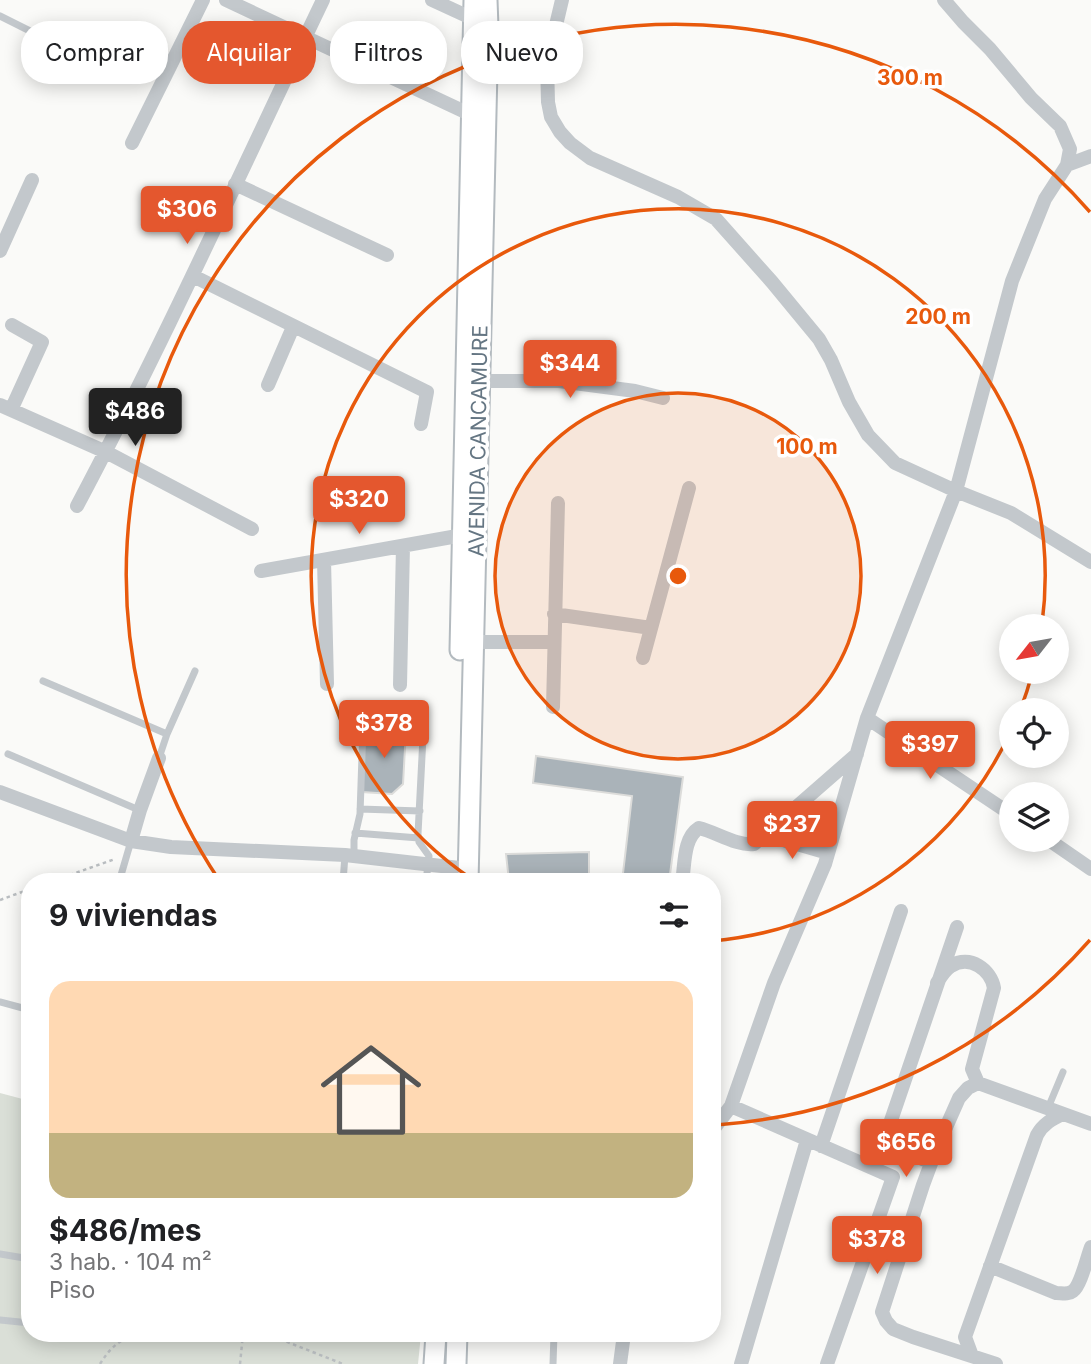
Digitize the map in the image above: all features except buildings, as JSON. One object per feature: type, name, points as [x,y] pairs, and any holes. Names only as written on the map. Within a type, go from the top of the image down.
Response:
[{"type":"main road","name":"AVENIDA CANCAMURE","points":[[462,873],[474,642],[480,381],[479,15],[487,0]]},
{"type":"main road","name":"AVENIDA CANCAMURE","points":[[462,873],[463,535],[479,118]]},
{"type":"main road","points":[[434,1364],[435,1342]]},
{"type":"main road","points":[[456,1364],[457,1342]]},
{"type":"street","points":[[132,143],[203,0]]},
{"type":"street","points":[[226,0],[271,21]]},
{"type":"street","points":[[313,21],[323,0]]},
{"type":"street","points":[[432,0],[479,15]]},
{"type":"street","points":[[562,0],[547,63],[548,102],[551,117],[570,143],[590,158],[678,197],[716,219],[819,339],[868,435],[895,463],[1011,513],[1091,562]]},
{"type":"street","points":[[721,1120],[731,1107],[774,983],[828,853],[867,718],[956,491],[1012,281],[1045,199],[1067,165],[1070,149],[1060,126],[1031,98],[944,0]]},
{"type":"street","points":[[316,42],[479,118]]},
{"type":"street","points":[[77,506],[106,453],[283,84]]},
{"type":"street","points":[[1067,165],[1091,156]]},
{"type":"street","points":[[0,251],[32,180]]},
{"type":"street","points":[[235,184],[387,256]]},
{"type":"street","points":[[192,276],[427,393],[421,424]]},
{"type":"street","points":[[12,325],[42,342],[6,407],[106,453],[252,529]]},
{"type":"street","points":[[268,385],[293,327]]},
{"type":"street","points":[[480,381],[559,381],[635,391],[663,398]]},
{"type":"street","points":[[642,658],[689,488]]},
{"type":"street","points":[[553,707],[558,503]]},
{"type":"street","points":[[261,572],[463,535]]},
{"type":"street","points":[[400,685],[402,546]]},
{"type":"street","points":[[324,560],[327,684]]},
{"type":"street","points":[[554,614],[651,628]]},
{"type":"street","points":[[474,642],[554,642]]},
{"type":"street","points":[[867,718],[999,806]]},
{"type":"street","points":[[683,873],[689,837],[694,831],[699,828],[749,845],[754,844],[857,754]]},
{"type":"street","points":[[129,848],[159,758]]},
{"type":"street","points":[[0,792],[129,848],[171,847],[350,855],[427,865],[452,873]]},
{"type":"street","points":[[766,835],[828,853]]},
{"type":"street","points":[[1066,852],[1091,869]]},
{"type":"street","points":[[821,1146],[901,911]]},
{"type":"street","points":[[931,1163],[884,1141],[957,928]]},
{"type":"street","points":[[937,983],[944,972],[958,962],[980,966],[993,982],[994,988],[972,1069],[978,1083]]},
{"type":"street","points":[[996,1364],[893,1329],[883,1312],[931,1163],[959,1098],[968,1088],[978,1083],[1091,1124]]},
{"type":"street","points":[[1032,1102],[1041,1127]]},
{"type":"street","points":[[731,1107],[893,1177],[827,1364]]},
{"type":"street","points":[[972,1356],[965,1338],[1037,1135],[1041,1127],[1063,1114]]},
{"type":"street","points":[[741,1364],[807,1140]]},
{"type":"street","points":[[990,1266],[1056,1293],[1067,1294],[1075,1290],[1079,1283],[1091,1247]]},
{"type":"street","points":[[947,1348],[965,1338]]},
{"type":"street","points":[[620,1364],[623,1342]]},
{"type":"lane","points":[[0,16],[21,26]]},
{"type":"lane","points":[[159,758],[195,671]]},
{"type":"lane","points":[[43,681],[167,734]]},
{"type":"lane","points":[[345,873],[359,822],[363,726],[372,720],[404,720],[412,723],[423,737],[419,842],[429,856],[427,873]]},
{"type":"lane","points":[[8,754],[140,810]]},
{"type":"lane","points":[[360,809],[420,811]]},
{"type":"lane","points":[[355,833],[419,838]]},
{"type":"lane","points":[[122,873],[129,848]]},
{"type":"lane","points":[[0,1002],[21,1008]]},
{"type":"lane","points":[[1048,1108],[1063,1072]]},
{"type":"lane","points":[[0,1254],[21,1258]]},
{"type":"lane","points":[[0,1320],[21,1322]]},
{"type":"lane","points":[[553,1364],[554,1342]]},
{"type":"path","points":[[71,873],[129,848]]},
{"type":"path","points":[[0,900],[21,892]]},
{"type":"path","points":[[100,1364],[118,1342]]},
{"type":"path","points":[[240,1364],[242,1342]]},
{"type":"path","points":[[287,1342],[343,1364]]},
{"type":"shaded area","points":[[0,1093],[21,1099],[21,1342],[420,1342],[418,1364],[0,1364]]}]
